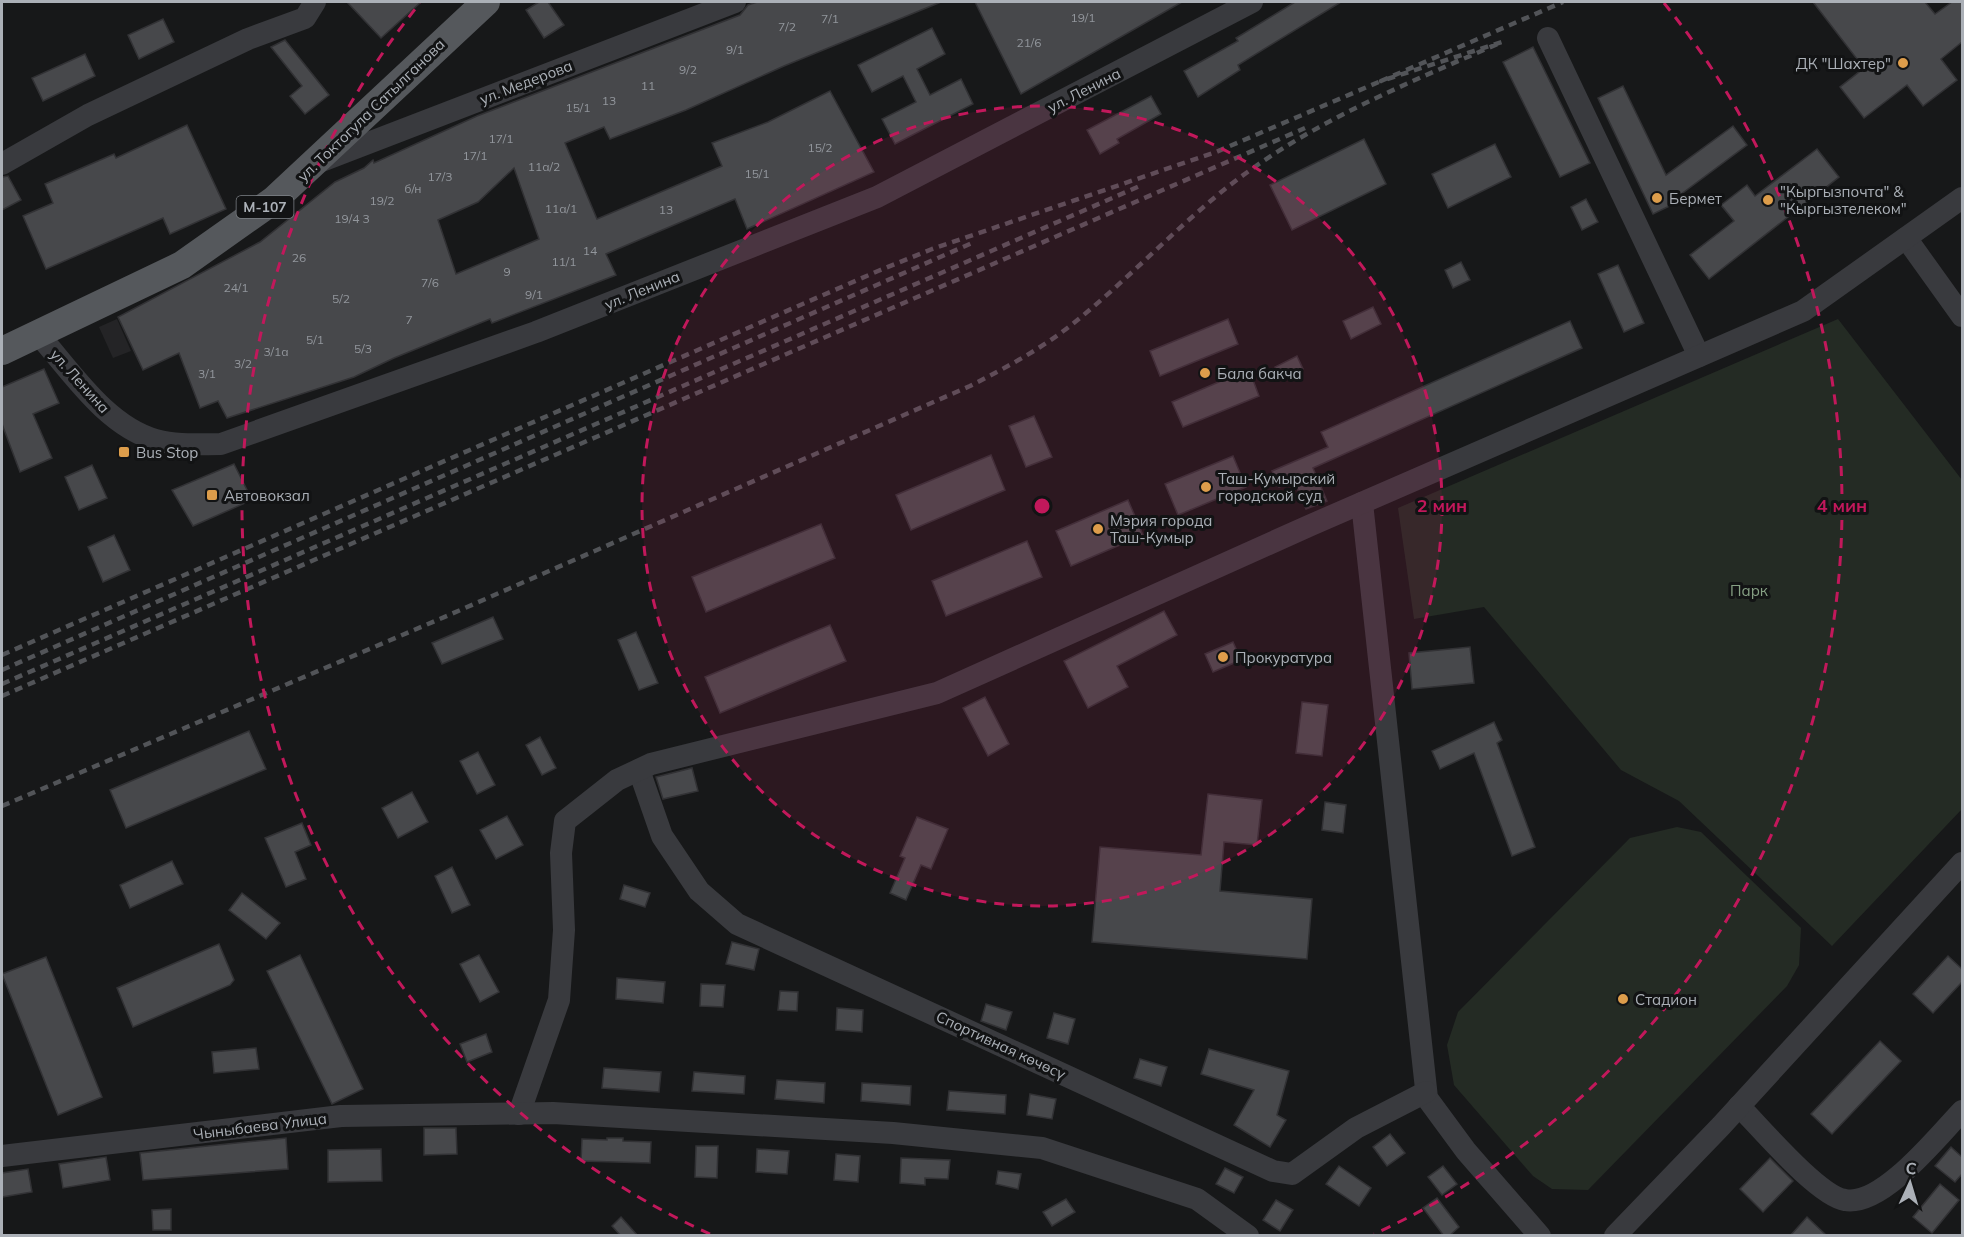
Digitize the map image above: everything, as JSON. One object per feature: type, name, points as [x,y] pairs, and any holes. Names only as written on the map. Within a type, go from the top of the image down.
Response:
[{"type":"main road","name":"ул. Токтогула Сатылганова","points":[[2,351],[182,265],[274,200],[317,163],[486,2]]},
{"type":"street","points":[[2,164],[88,115],[248,39],[305,18],[315,2]]},
{"type":"street","name":"ул. Медерова","points":[[317,163],[735,2]]},
{"type":"street","name":"ул. Ленина","points":[[38,333],[112,416],[155,440],[180,444],[221,444],[537,332],[877,197],[1252,2]]},
{"type":"street","points":[[1548,38],[1699,356]]},
{"type":"street","points":[[519,1114],[559,1000],[564,930],[561,853],[565,820],[617,780],[651,764],[937,693],[1362,503],[1803,311],[1962,198]]},
{"type":"street","points":[[1906,238],[1962,316]]},
{"type":"street","points":[[1362,503],[1427,1098],[1466,1151],[1540,1236]]},
{"type":"street","name":"Спортивная көчөсү","points":[[639,770],[662,836],[699,891],[737,924],[1273,1171],[1292,1174],[1356,1128],[1426,1092]]},
{"type":"street","points":[[1615,1236],[1739,1106],[1962,863]]},
{"type":"street","points":[[1739,1106],[1818,1186],[1845,1200],[1875,1194],[1905,1172],[1962,1111]]},
{"type":"street","name":"Чыныбаева Улица","points":[[2,1156],[341,1116],[519,1114],[893,1133],[1042,1148],[1197,1199],[1248,1236]]},
{"type":"shaded area","points":[[117,319],[131,351],[113,358],[99,327]]},
{"type":"green space","name":"Парк","points":[[1838,319],[1962,480],[1962,809],[1832,946],[1679,801],[1621,770],[1484,607],[1414,619],[1398,508]]},
{"type":"green space","name":"Стадион","points":[[1677,827],[1701,832],[1801,928],[1799,965],[1787,986],[1588,1190],[1552,1189],[1533,1176],[1454,1085],[1447,1045],[1458,1012],[1630,838]]},
{"type":"building","points":[[347,2],[421,2],[381,38]]},
{"type":"building","points":[[539,2],[548,2],[564,25],[544,38],[526,10]]},
{"type":"building","points":[[757,2],[941,2],[784,66],[686,110],[610,139],[604,127],[565,143],[597,219],[722,166],[712,143],[768,122],[830,91],[874,172],[747,229],[735,199],[606,254],[616,275],[492,323],[490,319],[354,377],[227,418],[218,401],[200,408],[179,353],[143,370],[118,317],[260,242],[335,182],[364,168],[373,160],[374,163],[477,116],[740,15],[748,5]],"holes":[[[514,168],[539,239],[456,274],[438,220],[478,202]]]},
{"type":"building","points":[[975,2],[1182,2],[1021,94]]},
{"type":"building","points":[[1295,2],[1341,2],[1238,65],[1240,70],[1198,97],[1184,71],[1238,41],[1236,38]]},
{"type":"building","name":"ДК \"Шахтер\"","points":[[1813,2],[1925,2],[1935,14],[1952,2],[1962,2],[1962,42],[1941,59],[1957,80],[1923,106],[1907,85],[1864,118],[1840,87],[1864,68]]},
{"type":"building","points":[[163,19],[174,42],[139,59],[128,35]]},
{"type":"building","points":[[932,28],[945,54],[917,69],[930,95],[961,79],[973,104],[895,144],[882,119],[916,102],[903,76],[872,92],[858,65]]},
{"type":"building","points":[[285,40],[329,95],[305,114],[290,96],[302,86],[271,47]]},
{"type":"building","points":[[1533,47],[1590,163],[1560,177],[1503,62]]},
{"type":"building","points":[[85,54],[95,76],[43,101],[32,78]]},
{"type":"building","points":[[1623,86],[1666,175],[1733,126],[1747,145],[1676,198],[1678,202],[1653,214],[1598,98]]},
{"type":"building","points":[[1151,96],[1161,114],[1117,139],[1119,143],[1100,154],[1087,130]]},
{"type":"building","points":[[187,125],[226,209],[170,234],[163,218],[46,269],[23,216],[53,203],[45,184],[114,154],[116,158]]},
{"type":"building","points":[[1364,139],[1386,184],[1292,230],[1270,185]]},
{"type":"building","points":[[1495,144],[1511,177],[1448,208],[1432,174]]},
{"type":"building","name":"\"Кыргызпочта\" & \"Кыргызтелеком\"","points":[[1817,149],[1839,177],[1709,279],[1690,255],[1734,221],[1721,205],[1747,185],[1755,196]]},
{"type":"building","points":[[8,176],[21,200],[2,210],[2,177]]},
{"type":"building","points":[[1586,199],[1598,222],[1582,230],[1571,207]]},
{"type":"building","points":[[1461,262],[1470,280],[1453,288],[1445,270]]},
{"type":"building","points":[[1618,265],[1644,323],[1624,332],[1598,274]]},
{"type":"building","points":[[1373,307],[1381,324],[1351,339],[1343,321]]},
{"type":"building","points":[[1228,319],[1238,344],[1160,376],[1150,351]]},
{"type":"building","points":[[1570,321],[1582,348],[1313,468],[1327,501],[1306,509],[1294,481],[1279,487],[1272,471],[1328,447],[1321,432]]},
{"type":"building","points":[[1297,356],[1303,369],[1281,380],[1275,367]]},
{"type":"building","points":[[44,369],[59,403],[33,414],[52,458],[20,472],[2,424],[2,387]]},
{"type":"building","points":[[1249,369],[1259,396],[1183,427],[1172,402]]},
{"type":"building","points":[[1034,416],[1052,457],[1026,467],[1009,426]]},
{"type":"building","points":[[991,455],[1005,490],[911,530],[896,495]]},
{"type":"building","points":[[1233,456],[1246,487],[1178,515],[1165,484]]},
{"type":"building","name":"Автовокзал","points":[[234,464],[252,500],[193,526],[172,490]]},
{"type":"building","points":[[92,465],[107,498],[79,510],[65,477]]},
{"type":"building","points":[[1128,500],[1143,535],[1071,566],[1056,531]]},
{"type":"building","points":[[821,524],[835,558],[706,612],[692,577]]},
{"type":"building","points":[[114,535],[130,570],[103,582],[88,547]]},
{"type":"building","points":[[1027,541],[1042,577],[946,616],[932,581]]},
{"type":"building","points":[[1164,611],[1177,635],[1117,666],[1128,687],[1088,708],[1064,661]]},
{"type":"building","points":[[493,617],[503,639],[442,664],[432,643]]},
{"type":"building","points":[[830,625],[846,661],[720,713],[705,677]]},
{"type":"building","points":[[636,632],[658,683],[639,690],[618,640]]},
{"type":"building","name":"Прокуратура","points":[[1233,642],[1241,660],[1213,672],[1205,654]]},
{"type":"building","points":[[1470,647],[1474,683],[1412,689],[1409,653]]},
{"type":"building","points":[[985,697],[1009,744],[988,756],[963,708]]},
{"type":"building","points":[[1302,702],[1328,705],[1322,756],[1296,753]]},
{"type":"building","points":[[1494,722],[1502,740],[1497,743],[1535,847],[1512,856],[1474,753],[1440,769],[1432,751]]},
{"type":"building","points":[[249,731],[266,769],[126,828],[110,790]]},
{"type":"building","points":[[540,737],[556,768],[542,775],[526,745]]},
{"type":"building","points":[[478,752],[495,785],[477,794],[460,761]]},
{"type":"building","points":[[692,768],[698,791],[663,799],[656,777]]},
{"type":"building","points":[[412,792],[428,822],[398,838],[382,808]]},
{"type":"building","points":[[1208,794],[1262,800],[1257,845],[1224,842],[1220,891],[1312,899],[1307,959],[1092,942],[1100,847],[1201,855]]},
{"type":"building","points":[[1325,802],[1346,805],[1343,833],[1322,830]]},
{"type":"building","points":[[507,816],[523,845],[496,859],[480,830]]},
{"type":"building","points":[[917,817],[948,829],[931,869],[921,865],[906,900],[890,893],[905,858],[900,856]]},
{"type":"building","points":[[302,823],[311,845],[295,852],[306,879],[286,887],[265,838]]},
{"type":"building","points":[[172,861],[183,884],[130,908],[120,885]]},
{"type":"building","points":[[452,867],[470,905],[452,913],[435,876]]},
{"type":"building","points":[[624,885],[650,893],[645,907],[620,899]]},
{"type":"building","points":[[242,893],[280,923],[266,939],[229,910]]},
{"type":"building","points":[[732,942],[759,949],[754,970],[726,964]]},
{"type":"building","points":[[219,944],[234,980],[230,985],[133,1027],[117,988]]},
{"type":"building","points":[[300,955],[363,1089],[332,1104],[267,971]]},
{"type":"building","points":[[479,955],[499,992],[480,1002],[460,964]]},
{"type":"building","points":[[1948,956],[1962,969],[1962,982],[1933,1013],[1913,994]]},
{"type":"building","points":[[46,957],[102,1097],[58,1115],[2,974]]},
{"type":"building","points":[[617,978],[665,982],[663,1003],[616,999]]},
{"type":"building","points":[[701,984],[725,985],[723,1007],[700,1006]]},
{"type":"building","points":[[780,991],[798,992],[797,1011],[778,1010]]},
{"type":"building","points":[[986,1004],[1012,1012],[1006,1030],[981,1021]]},
{"type":"building","points":[[837,1008],[863,1010],[862,1032],[836,1030]]},
{"type":"building","points":[[1054,1013],[1075,1019],[1068,1044],[1047,1038]]},
{"type":"building","points":[[486,1034],[492,1052],[467,1062],[460,1044]]},
{"type":"building","points":[[1880,1041],[1901,1061],[1832,1134],[1811,1114]]},
{"type":"building","points":[[256,1048],[259,1069],[214,1073],[212,1052]]},
{"type":"building","points":[[1209,1049],[1289,1071],[1277,1115],[1286,1120],[1270,1147],[1234,1125],[1254,1090],[1201,1074]]},
{"type":"building","points":[[1140,1059],[1167,1067],[1161,1086],[1134,1078]]},
{"type":"building","points":[[604,1068],[661,1072],[659,1092],[602,1088]]},
{"type":"building","points":[[694,1072],[745,1076],[744,1094],[692,1091]]},
{"type":"building","points":[[777,1080],[825,1083],[824,1103],[775,1099]]},
{"type":"building","points":[[862,1083],[911,1086],[910,1105],[861,1101]]},
{"type":"building","points":[[949,1091],[1006,1095],[1005,1114],[947,1110]]},
{"type":"building","points":[[1030,1094],[1056,1099],[1052,1119],[1027,1115]]},
{"type":"building","points":[[424,1128],[456,1128],[457,1154],[424,1155]]},
{"type":"building","points":[[1390,1134],[1405,1153],[1387,1166],[1373,1147]]},
{"type":"building","points":[[286,1138],[288,1169],[143,1180],[140,1153]]},
{"type":"building","points":[[607,1138],[651,1142],[650,1163],[581,1161],[582,1139],[607,1140]]},
{"type":"building","points":[[696,1146],[718,1146],[717,1178],[695,1177]]},
{"type":"building","points":[[1951,1147],[1962,1157],[1962,1174],[1955,1182],[1935,1166]]},
{"type":"building","points":[[381,1149],[382,1181],[328,1182],[328,1150]]},
{"type":"building","points":[[757,1149],[789,1151],[787,1174],[756,1172]]},
{"type":"building","points":[[836,1154],[860,1156],[858,1182],[834,1180]]},
{"type":"building","points":[[106,1157],[110,1180],[63,1188],[59,1164]]},
{"type":"building","points":[[901,1158],[950,1160],[948,1179],[925,1178],[925,1185],[900,1183]]},
{"type":"building","points":[[1770,1158],[1793,1181],[1763,1212],[1740,1189]]},
{"type":"building","points":[[1339,1166],[1371,1188],[1359,1206],[1326,1184]]},
{"type":"building","points":[[1443,1166],[1457,1184],[1442,1195],[1428,1177]]},
{"type":"building","points":[[1225,1168],[1243,1177],[1234,1193],[1216,1184]]},
{"type":"building","points":[[28,1169],[32,1192],[2,1197],[2,1173]]},
{"type":"building","points":[[998,1171],[1021,1174],[1018,1189],[996,1184]]},
{"type":"building","points":[[1940,1184],[1959,1200],[1932,1233],[1913,1217]]},
{"type":"building","points":[[1437,1198],[1459,1227],[1449,1236],[1444,1236],[1423,1208]]},
{"type":"building","points":[[1066,1199],[1075,1212],[1052,1226],[1043,1212]]},
{"type":"building","points":[[1276,1200],[1293,1210],[1280,1231],[1263,1220]]},
{"type":"building","points":[[171,1209],[171,1230],[153,1230],[152,1210]]},
{"type":"building","points":[[621,1217],[638,1236],[621,1236],[612,1226]]},
{"type":"building","points":[[1807,1217],[1827,1236],[1790,1236]]},
{"type":"railway","points":[[2,806],[449,615],[970,386],[1024,357],[1063,331],[1225,189],[1257,165],[1359,106],[1502,42],[1381,81],[1563,2]]},
{"type":"railway","points":[[2,655],[878,271],[932,249],[1216,152],[1381,81]]},
{"type":"railway","points":[[2,696],[1305,128]]},
{"type":"railway","points":[[2,684],[1142,185]]},
{"type":"railway","points":[[2,670],[972,243]]},
{"type":"place","name":"ДК \"Шахтер\"","points":[[1903,63]]},
{"type":"place","name":"Бермет","points":[[1657,198]]},
{"type":"place","name":"\"Кыргызпочта\" & \"Кыргызтелеком\"","points":[[1768,200]]},
{"type":"place","name":"Бала бакча","points":[[1205,373]]},
{"type":"place","name":"Bus Stop","points":[[124,452]]},
{"type":"place","name":"Таш-Кумырский городской суд","points":[[1206,487]]},
{"type":"place","name":"Автовокзал","points":[[212,495]]},
{"type":"place","name":"Мэрия города Таш-Кумыр","points":[[1098,529]]},
{"type":"place","name":"Прокуратура","points":[[1223,657]]},
{"type":"place","name":"Стадион","points":[[1623,999]]}]
